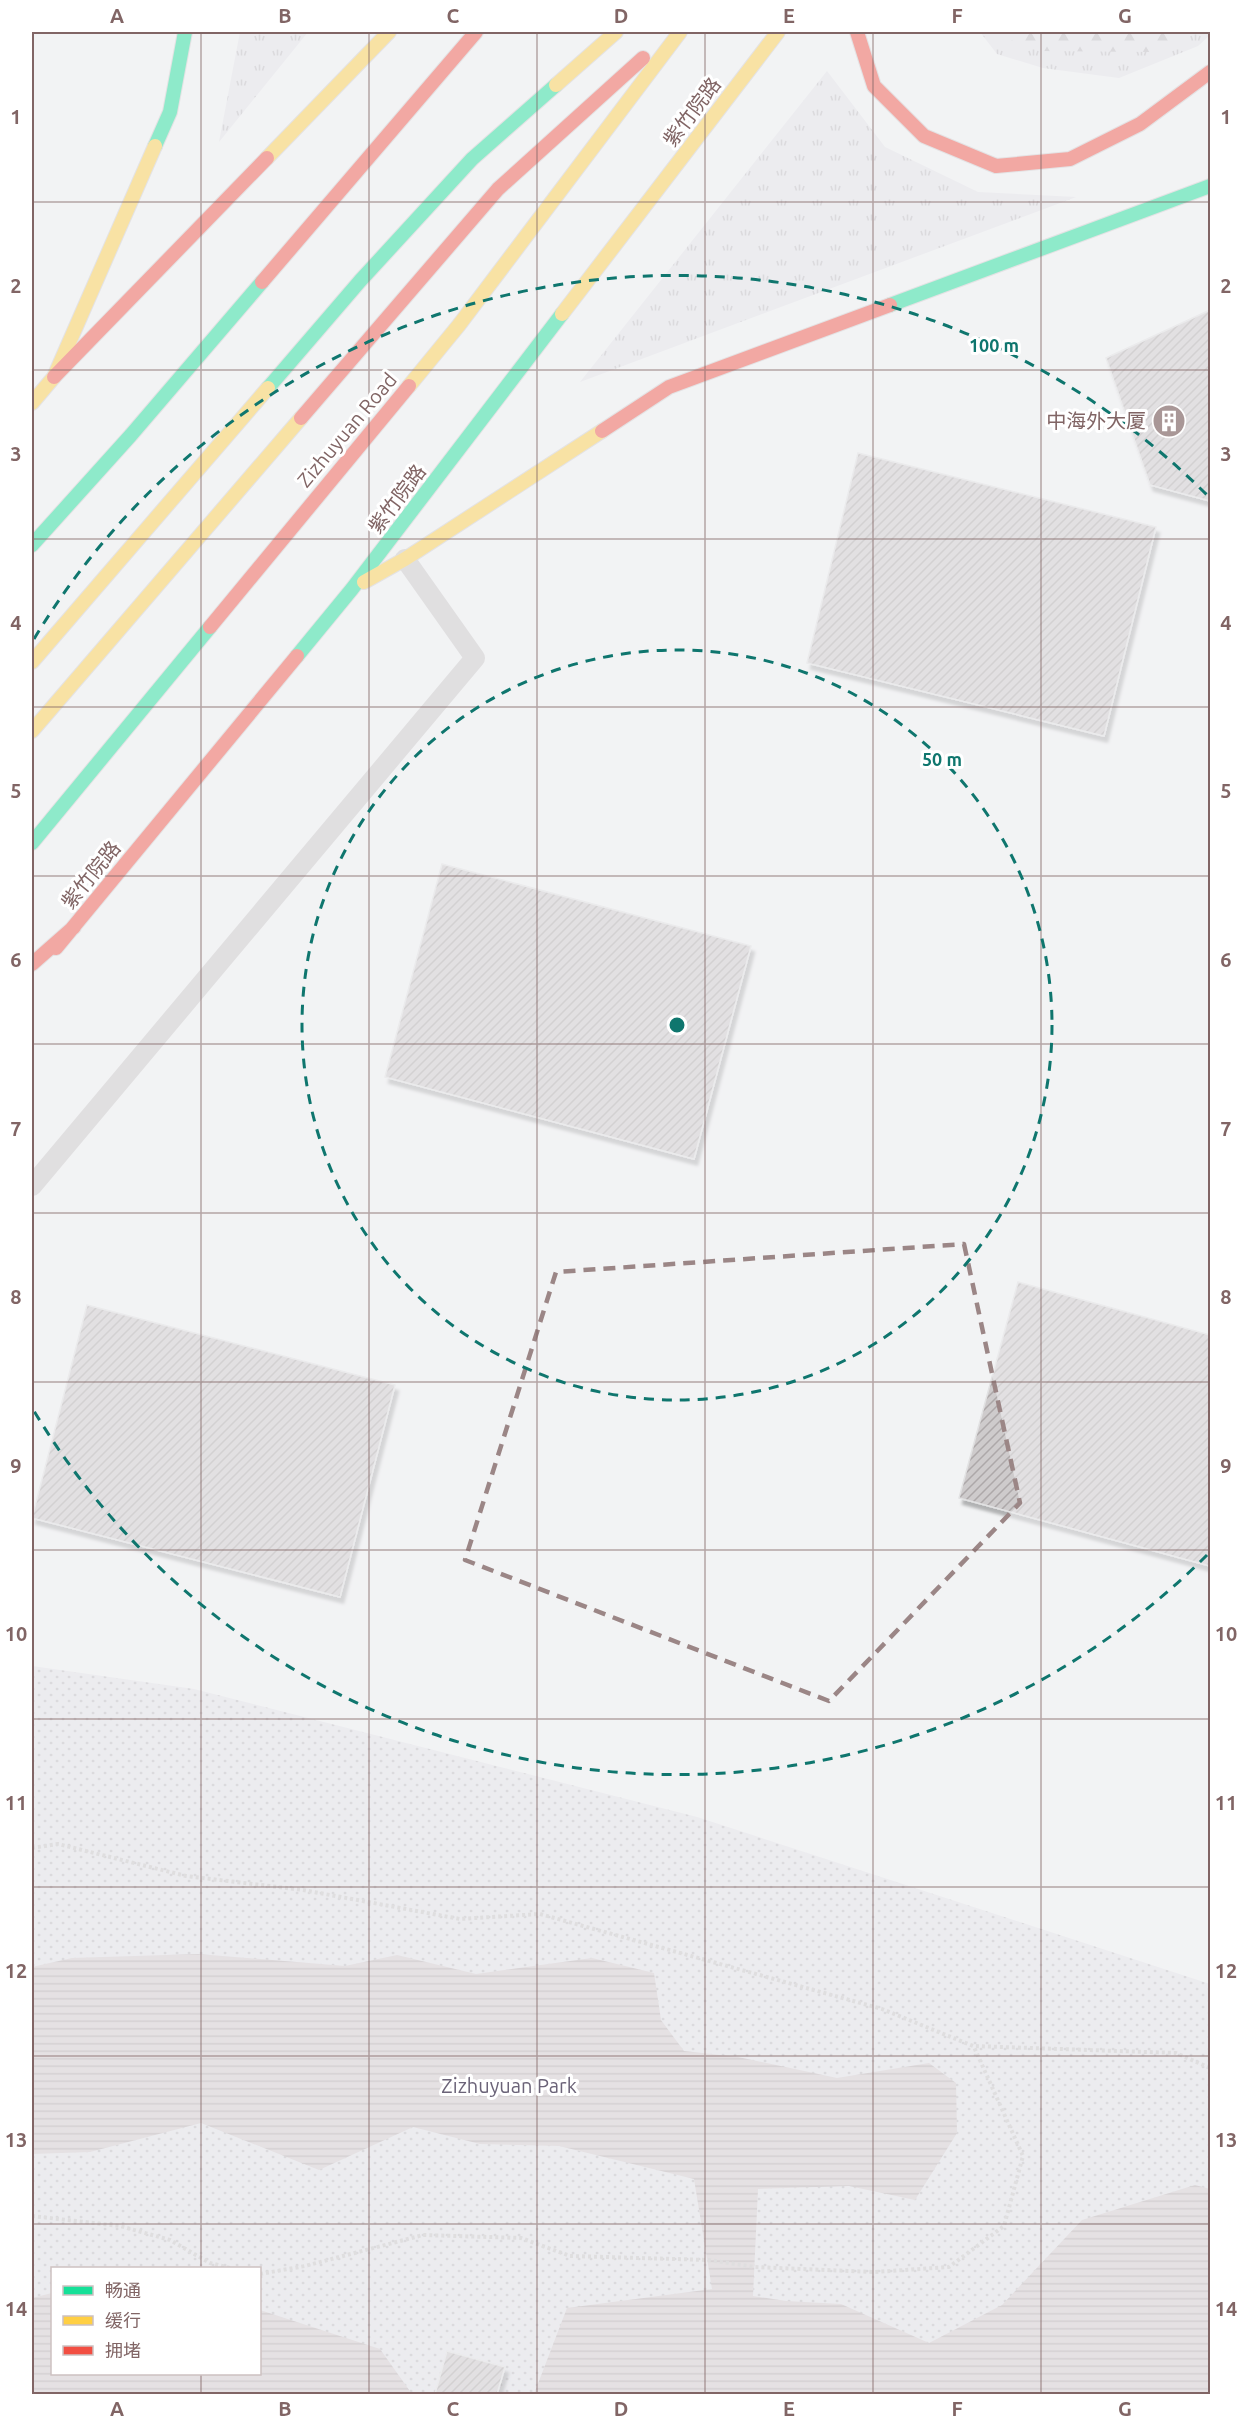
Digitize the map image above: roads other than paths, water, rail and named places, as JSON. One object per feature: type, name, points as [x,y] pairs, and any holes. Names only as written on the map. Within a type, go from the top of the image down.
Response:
[{"type":"main road","points":[[54,377],[170,112],[185,32]]},
{"type":"main road","points":[[32,403],[54,377],[389,32]]},
{"type":"main road","points":[[32,545],[131,435],[476,32]]},
{"type":"main road","points":[[32,662],[360,280],[472,159],[615,32]]},
{"type":"main road","points":[[32,731],[498,189],[674,32]]},
{"type":"main road","name":"Zizhuyuan Road","points":[[32,843],[459,325],[680,32]]},
{"type":"main road","name":"紫竹院路","points":[[32,977],[352,589],[777,32]]},
{"type":"main road","points":[[857,32],[874,86],[924,136],[996,166],[1070,159],[1140,124],[1210,72]]},
{"type":"main road","points":[[352,589],[405,559],[669,387],[1210,186]]},
{"type":"main road","points":[[32,964],[74,927]]},
{"type":"lane","points":[[32,1186],[475,658],[405,559]]},
{"type":"place","name":"中海外大厦","points":[[1169,421]]},
{"type":"park label","name":"Zizhuyuan Park","points":[[509,2086]]}]
